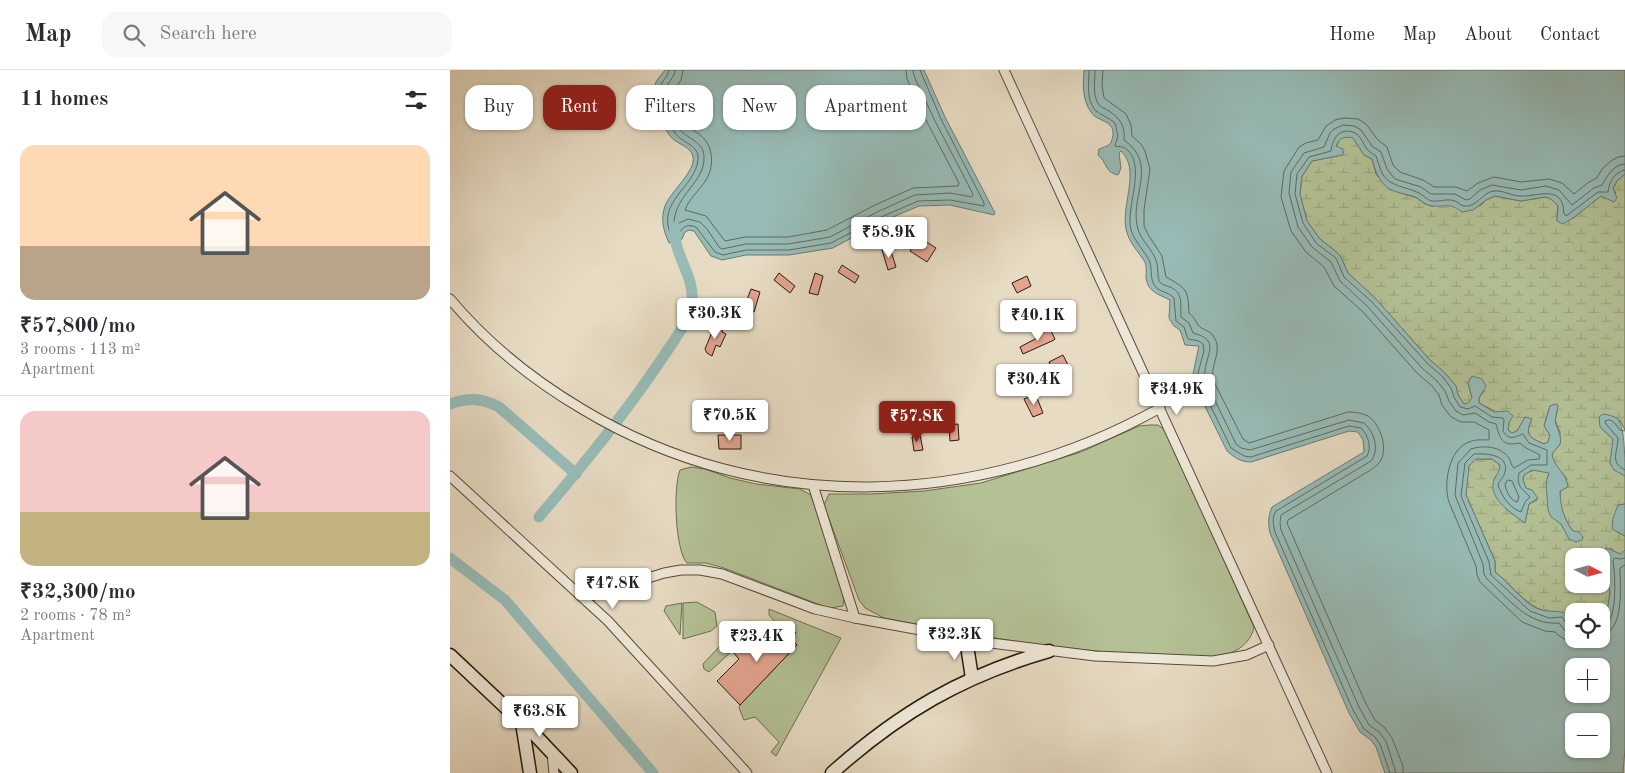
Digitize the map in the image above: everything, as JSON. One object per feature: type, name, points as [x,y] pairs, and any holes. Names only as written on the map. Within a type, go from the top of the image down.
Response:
[{"type":"main road","points":[[966,639],[972,678]]},
{"type":"main road","points":[[832,773],[883,730],[923,704],[972,678],[1049,650]]},
{"type":"main road","points":[[450,654],[552,752],[571,773]]},
{"type":"main road","points":[[522,723],[530,773]]},
{"type":"street","points":[[1004,70],[1327,773]]},
{"type":"street","points":[[450,299],[475,326],[519,366],[568,400],[627,434],[674,454],[732,472],[791,484],[867,487],[899,486],[938,482],[993,472],[1055,455],[1114,431],[1160,408]]},
{"type":"street","points":[[450,476],[584,598],[747,773]]},
{"type":"street","points":[[813,485],[855,618]]},
{"type":"street","points":[[584,598],[664,573],[681,570],[700,570],[722,574],[815,609],[966,639],[1049,650],[1148,659],[1213,661],[1247,656],[1269,645]]},
{"type":"street","points":[[552,752],[554,773]]},
{"type":"green space","points":[[1345,136],[1353,137],[1364,155],[1372,159],[1376,174],[1389,189],[1417,198],[1425,204],[1432,206],[1442,204],[1480,206],[1486,200],[1495,196],[1521,201],[1545,197],[1551,199],[1558,206],[1557,221],[1573,218],[1601,196],[1616,193],[1613,189],[1617,181],[1625,174],[1625,430],[1620,420],[1600,427],[1613,439],[1613,445],[1625,476],[1625,504],[1618,505],[1617,532],[1625,536],[1625,550],[1622,554],[1616,553],[1611,548],[1610,550],[1610,548],[1565,548],[1565,593],[1610,593],[1609,603],[1565,603],[1565,618],[1558,612],[1549,612],[1532,605],[1495,572],[1495,561],[1466,495],[1468,466],[1476,459],[1492,459],[1500,465],[1499,473],[1494,479],[1506,509],[1525,523],[1529,504],[1537,500],[1532,490],[1526,488],[1523,480],[1524,475],[1536,470],[1549,473],[1546,482],[1561,524],[1565,531],[1573,531],[1564,517],[1560,506],[1561,489],[1567,479],[1553,462],[1552,454],[1560,444],[1560,432],[1555,421],[1556,404],[1550,406],[1544,426],[1550,435],[1548,442],[1544,444],[1530,436],[1531,419],[1525,417],[1517,431],[1512,433],[1508,430],[1509,422],[1506,419],[1479,403],[1479,398],[1484,391],[1468,383],[1472,398],[1468,404],[1464,404],[1458,395],[1456,386],[1445,373],[1430,360],[1376,299],[1348,273],[1340,255],[1320,239],[1307,221],[1300,195],[1302,176],[1312,161],[1342,155],[1336,147],[1340,139]]},
{"type":"green space","points":[[1158,425],[1165,430],[1254,627],[1249,639],[1239,649],[1223,655],[1202,657],[1065,648],[956,632],[884,618],[865,608],[859,600],[824,505],[829,494],[924,491],[981,483],[1081,452],[1139,426]]},
{"type":"green space","points":[[691,467],[705,469],[730,478],[756,484],[800,489],[811,495],[841,585],[844,599],[843,606],[830,608],[724,568],[706,563],[687,563],[683,556],[678,532],[676,490],[680,470]]},
{"type":"green space","points":[[697,602],[715,612],[717,626],[711,631],[683,639],[683,603]]},
{"type":"green space","points":[[682,603],[680,635],[664,611],[666,606]]},
{"type":"green space","points":[[769,609],[841,638],[776,756],[771,752],[779,742],[755,717],[744,720],[739,708],[797,645],[790,638],[796,633],[783,631],[769,615]]},
{"type":"green space","points":[[750,621],[742,642],[709,672],[704,669],[703,664],[733,632]]},
{"type":"water","points":[[665,70],[924,70],[945,117],[995,213],[994,215],[950,205],[919,206],[881,222],[833,248],[789,255],[746,255],[722,260],[711,256],[694,231],[689,230],[685,232],[682,239],[669,243],[663,225],[665,206],[691,169],[693,157],[688,148],[673,139],[666,130],[713,130],[713,85],[656,85]]},
{"type":"water","points":[[1084,70],[1625,70],[1625,174],[1617,181],[1613,188],[1617,198],[1614,202],[1601,196],[1563,224],[1557,221],[1558,206],[1551,199],[1545,197],[1521,201],[1495,196],[1473,210],[1462,212],[1451,206],[1428,205],[1415,197],[1389,189],[1378,176],[1372,159],[1364,155],[1353,138],[1350,137],[1342,138],[1336,146],[1343,149],[1343,155],[1312,161],[1302,176],[1300,194],[1307,221],[1320,239],[1340,255],[1348,273],[1376,299],[1430,360],[1445,373],[1456,386],[1458,395],[1464,404],[1468,403],[1472,398],[1468,383],[1472,376],[1482,379],[1486,386],[1479,398],[1479,403],[1494,412],[1508,411],[1513,416],[1509,422],[1508,430],[1512,433],[1517,431],[1525,417],[1532,419],[1529,429],[1530,435],[1535,440],[1544,444],[1548,442],[1550,435],[1544,426],[1550,406],[1558,405],[1555,421],[1561,439],[1560,444],[1552,454],[1568,487],[1560,491],[1563,512],[1570,527],[1573,531],[1579,532],[1583,537],[1582,540],[1576,542],[1569,539],[1561,524],[1551,517],[1548,510],[1546,482],[1549,473],[1532,470],[1524,475],[1523,480],[1526,488],[1532,490],[1538,498],[1529,504],[1525,523],[1509,511],[1495,496],[1493,484],[1500,465],[1492,459],[1476,459],[1469,466],[1466,495],[1495,561],[1495,572],[1534,607],[1565,613],[1565,648],[1610,648],[1610,603],[1608,603],[1610,550],[1621,554],[1625,550],[1625,749],[1623,773],[1385,773],[1376,747],[1371,740],[1360,732],[1349,713],[1270,533],[1269,526],[1272,507],[1364,452],[1363,440],[1358,432],[1349,431],[1251,462],[1238,459],[1227,451],[1195,386],[1193,374],[1199,346],[1185,345],[1180,330],[1174,326],[1169,318],[1170,300],[1151,290],[1147,283],[1145,262],[1131,243],[1127,234],[1125,219],[1130,167],[1127,159],[1121,151],[1119,153],[1121,168],[1118,175],[1108,170],[1098,155],[1099,149],[1110,144],[1113,137],[1112,127],[1093,114],[1088,107],[1084,92]]},
{"type":"water","points":[[1603,414],[1618,419],[1620,423],[1624,446],[1625,476],[1614,470],[1610,463],[1613,439],[1600,427],[1599,417]]},
{"type":"water","points":[[1625,504],[1625,536],[1612,529],[1613,518],[1618,505]]},
{"type":"building","points":[[919,237],[936,248],[927,262],[910,251]]},
{"type":"building","points":[[890,248],[896,267],[888,270],[882,250]]},
{"type":"building","points":[[842,265],[859,276],[855,283],[838,272]]},
{"type":"building","points":[[779,273],[795,286],[790,293],[774,280]]},
{"type":"building","points":[[815,273],[823,276],[818,295],[809,293]]},
{"type":"building","points":[[1027,276],[1031,286],[1017,293],[1012,283]]},
{"type":"building","points":[[751,289],[760,292],[754,312],[744,308]]},
{"type":"building","points":[[1038,302],[1043,312],[1013,327],[1009,320],[1025,312],[1024,309]]},
{"type":"building","points":[[715,325],[723,328],[722,332],[726,334],[720,347],[716,345],[712,356],[705,349]]},
{"type":"building","points":[[1050,329],[1054,340],[1023,354],[1020,347]]},
{"type":"building","points":[[1063,355],[1068,365],[1054,373],[1049,362]]},
{"type":"building","points":[[1032,396],[1033,399],[1037,398],[1043,413],[1033,417],[1024,399]]},
{"type":"building","points":[[958,424],[959,440],[950,441],[949,425]]},
{"type":"building","points":[[718,435],[741,435],[741,449],[719,449]]},
{"type":"building","points":[[920,435],[923,450],[914,451],[912,437]]},
{"type":"building","points":[[789,625],[796,633],[790,638],[797,645],[740,705],[717,681],[739,659],[733,652],[744,643],[749,650],[773,627],[780,634]]},
{"type":"waterway","points":[[539,517],[619,419],[685,323],[691,308],[692,290],[677,246],[675,227]]},
{"type":"waterway","points":[[450,404],[475,399],[499,407],[576,474]]},
{"type":"waterway","points":[[450,558],[505,600],[653,773]]}]
